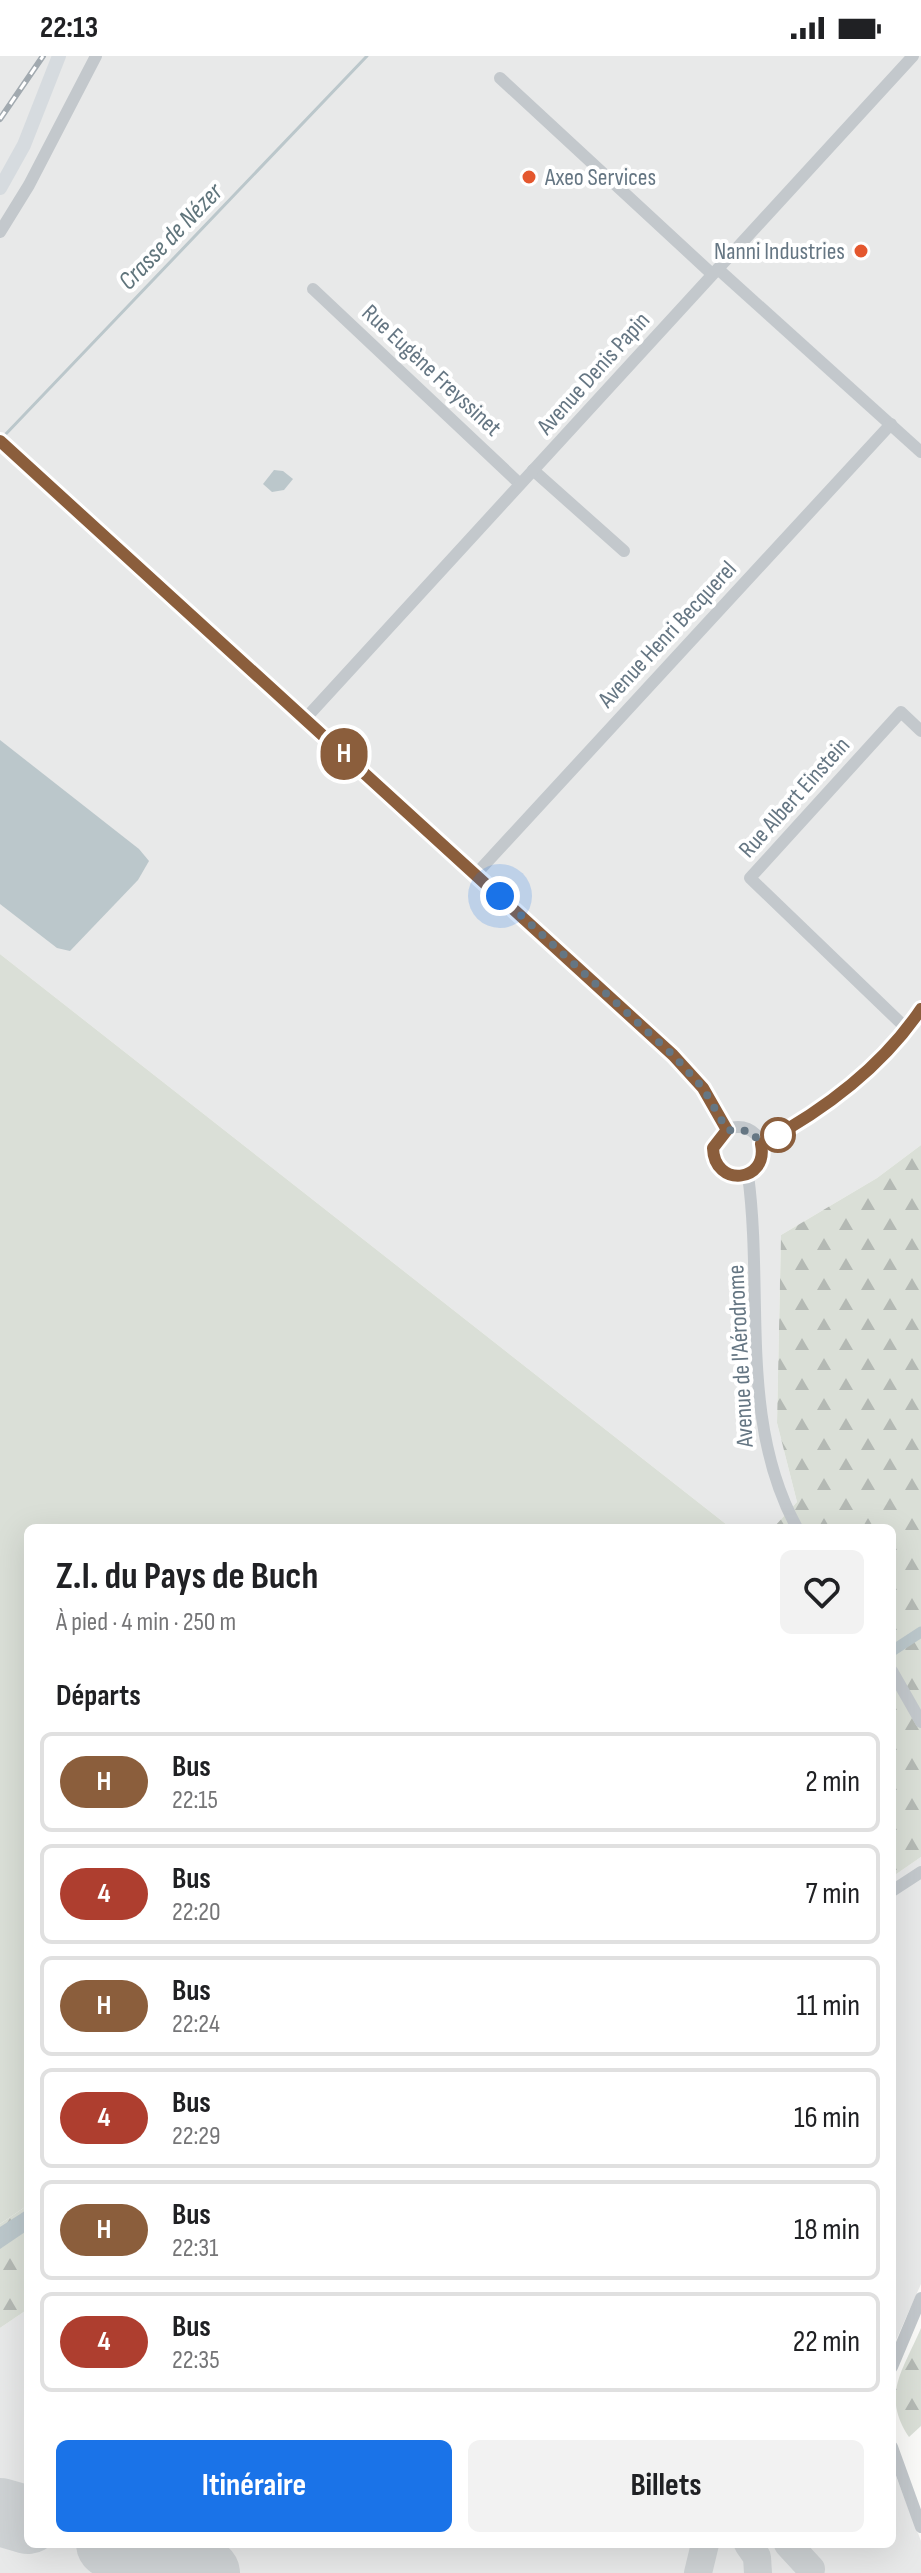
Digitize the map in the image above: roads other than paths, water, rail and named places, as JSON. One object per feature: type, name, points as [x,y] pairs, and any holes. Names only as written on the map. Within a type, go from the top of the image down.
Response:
[{"type":"main road","points":[[0,188],[24,145],[59,56]]},
{"type":"street","points":[[0,232],[29,185],[96,56]]},
{"type":"street","name":"Avenue Denis Papin","points":[[305,719],[913,56]]},
{"type":"street","points":[[500,78],[921,452]]},
{"type":"street","name":"Rue Eugène Freyssinet","points":[[313,289],[520,484]]},
{"type":"street","name":"Avenue Henri Becquerel","points":[[476,874],[891,424]]},
{"type":"street","points":[[2,443],[673,1055],[703,1088],[727,1130]]},
{"type":"street","points":[[533,470],[624,551]]},
{"type":"street","name":"Rue Albert Einstein","points":[[907,1029],[750,878],[901,712],[921,731]]},
{"type":"street","points":[[761,1144],[807,1119],[847,1087],[907,1029],[921,1008]]},
{"type":"street","points":[[727,1130],[751,1131],[761,1144],[759,1165],[748,1175],[726,1174],[716,1164],[716,1141],[727,1130]]},
{"type":"street","name":"Avenue de l'Aérodrome","points":[[748,1175],[756,1244],[760,1423],[780,1498],[795,1524]]},
{"type":"street","points":[[896,1678],[921,1722]]},
{"type":"street","points":[[896,1888],[921,1872]]},
{"type":"street","points":[[896,2357],[921,2298]]},
{"type":"street","points":[[896,2458],[921,2527]]},
{"type":"waterway","name":"Crasse de Nézer","points":[[3,437],[367,56]]},
{"type":"waterway","points":[[896,1648],[921,1632]]},
{"type":"railway","points":[[0,119],[43,56]]},
{"type":"place","name":"Axeo Services","points":[[529,177]]},
{"type":"place","name":"Nanni Industries","points":[[861,251]]}]
